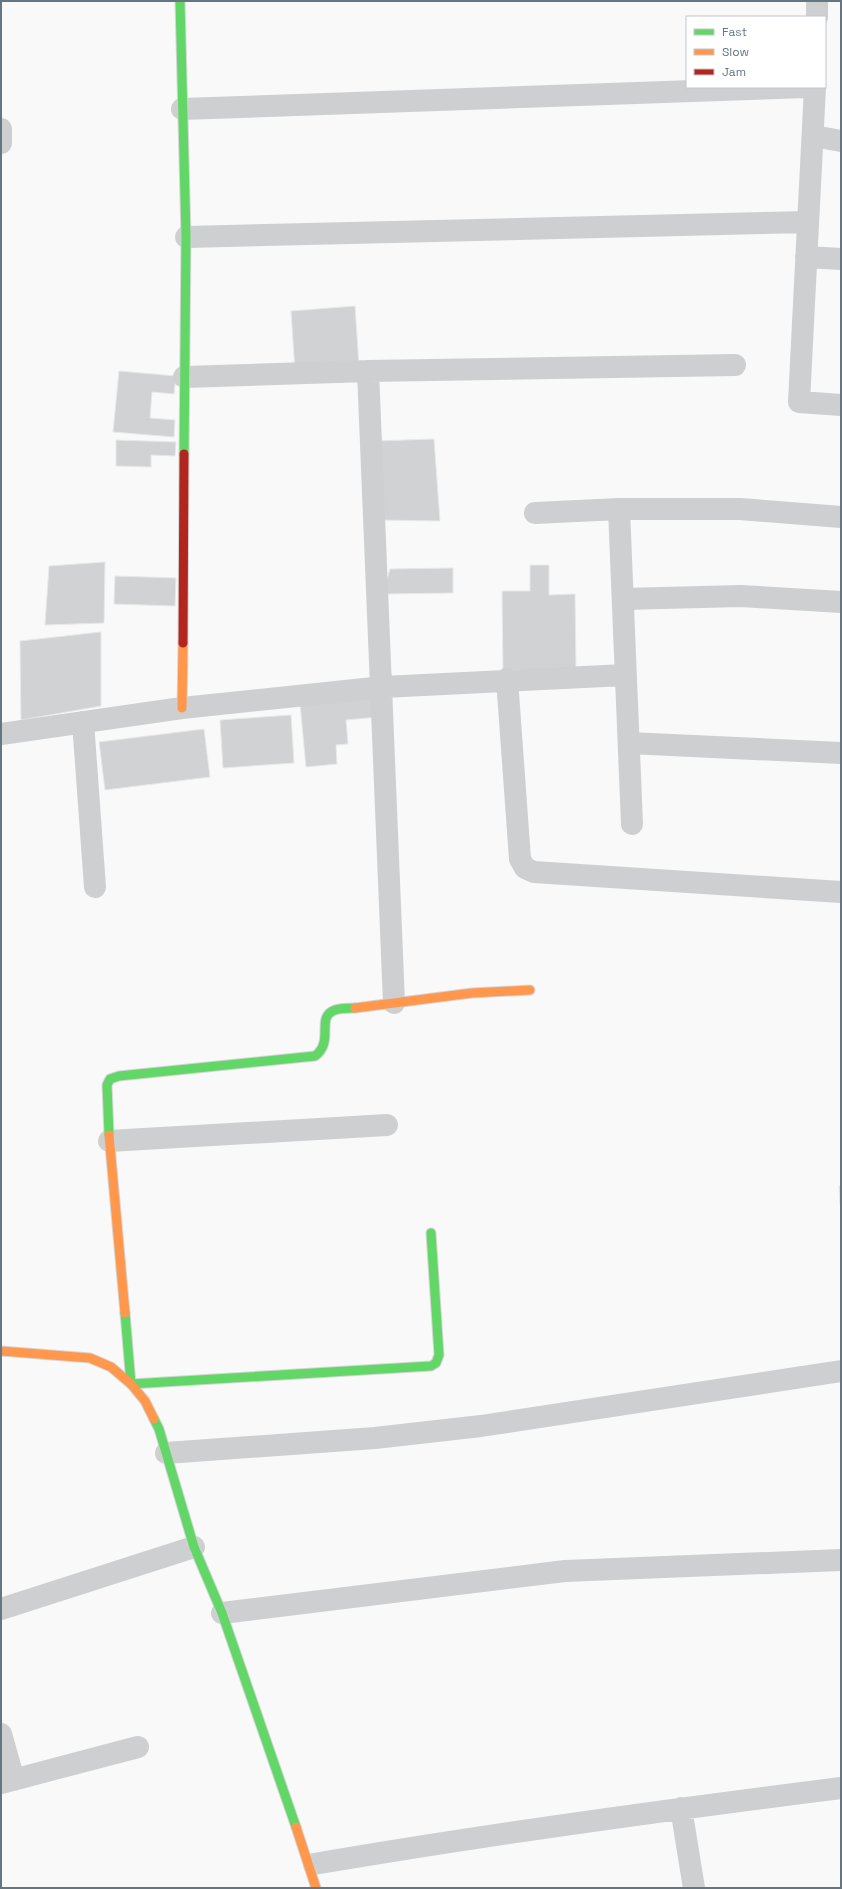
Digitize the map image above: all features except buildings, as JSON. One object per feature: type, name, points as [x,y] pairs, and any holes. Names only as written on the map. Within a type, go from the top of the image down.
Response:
[{"type":"street","points":[[180,1],[186,237],[182,708]]},
{"type":"street","points":[[817,1],[817,16]]},
{"type":"street","points":[[182,109],[779,88]]},
{"type":"street","points":[[815,88],[799,402],[841,405]]},
{"type":"street","points":[[1,130],[1,143]]},
{"type":"street","points":[[813,136],[841,141]]},
{"type":"street","points":[[186,237],[808,222]]},
{"type":"street","points":[[806,257],[841,259]]},
{"type":"street","points":[[184,377],[368,371],[735,365]]},
{"type":"street","points":[[368,371],[370,447],[383,687],[394,1003]]},
{"type":"street","points":[[619,508],[632,824]]},
{"type":"street","points":[[535,513],[619,508],[740,510],[841,517]]},
{"type":"street","points":[[623,599],[741,596],[841,602]]},
{"type":"street","points":[[1,734],[182,708],[383,687],[507,679],[626,675]]},
{"type":"street","points":[[507,679],[520,859],[525,868],[534,872],[841,892]]},
{"type":"street","points":[[83,722],[95,886]]},
{"type":"street","points":[[629,743],[841,753]]},
{"type":"street","points":[[132,1384],[109,1141],[107,1085],[110,1079],[119,1076],[315,1056],[322,1052],[326,1046],[325,1019],[328,1013],[335,1010],[472,993],[530,990]]},
{"type":"street","points":[[109,1141],[387,1125]]},
{"type":"street","points":[[132,1384],[430,1366],[436,1363],[439,1355],[431,1233]]},
{"type":"street","points":[[1,1351],[90,1358],[110,1367],[132,1384],[145,1401],[159,1429],[194,1547],[222,1613],[277,1768],[316,1888]]},
{"type":"street","points":[[166,1453],[375,1438],[481,1426],[841,1371]]},
{"type":"street","points":[[1,1609],[194,1547]]},
{"type":"street","points":[[222,1613],[565,1571],[841,1560]]},
{"type":"street","points":[[1,1734],[7,1782],[138,1747]]},
{"type":"street","points":[[314,1864],[465,1839],[680,1808],[841,1788]]},
{"type":"street","points":[[680,1808],[694,1888]]},
{"type":"traffic: fast","points":[[180,1],[186,237],[184,454]]},
{"type":"traffic: fast","points":[[109,1135],[107,1085],[110,1079],[119,1076],[315,1056],[321,1050],[324,1043],[325,1024],[329,1013],[337,1009],[355,1008]]},
{"type":"traffic: fast","points":[[125,1313],[131,1384],[431,1366],[436,1363],[439,1355],[431,1233]]},
{"type":"traffic: fast","points":[[154,1419],[159,1429],[194,1547],[222,1613],[296,1827]]},
{"type":"traffic: slow","points":[[182,708],[183,643]]},
{"type":"traffic: slow","points":[[355,1008],[472,993],[530,990]]},
{"type":"traffic: slow","points":[[109,1135],[125,1313]]},
{"type":"traffic: slow","points":[[1,1351],[90,1358],[111,1367],[131,1384],[145,1401],[154,1419]]},
{"type":"traffic: slow","points":[[296,1827],[316,1888]]},
{"type":"traffic: jam","points":[[183,643],[184,454]]}]
